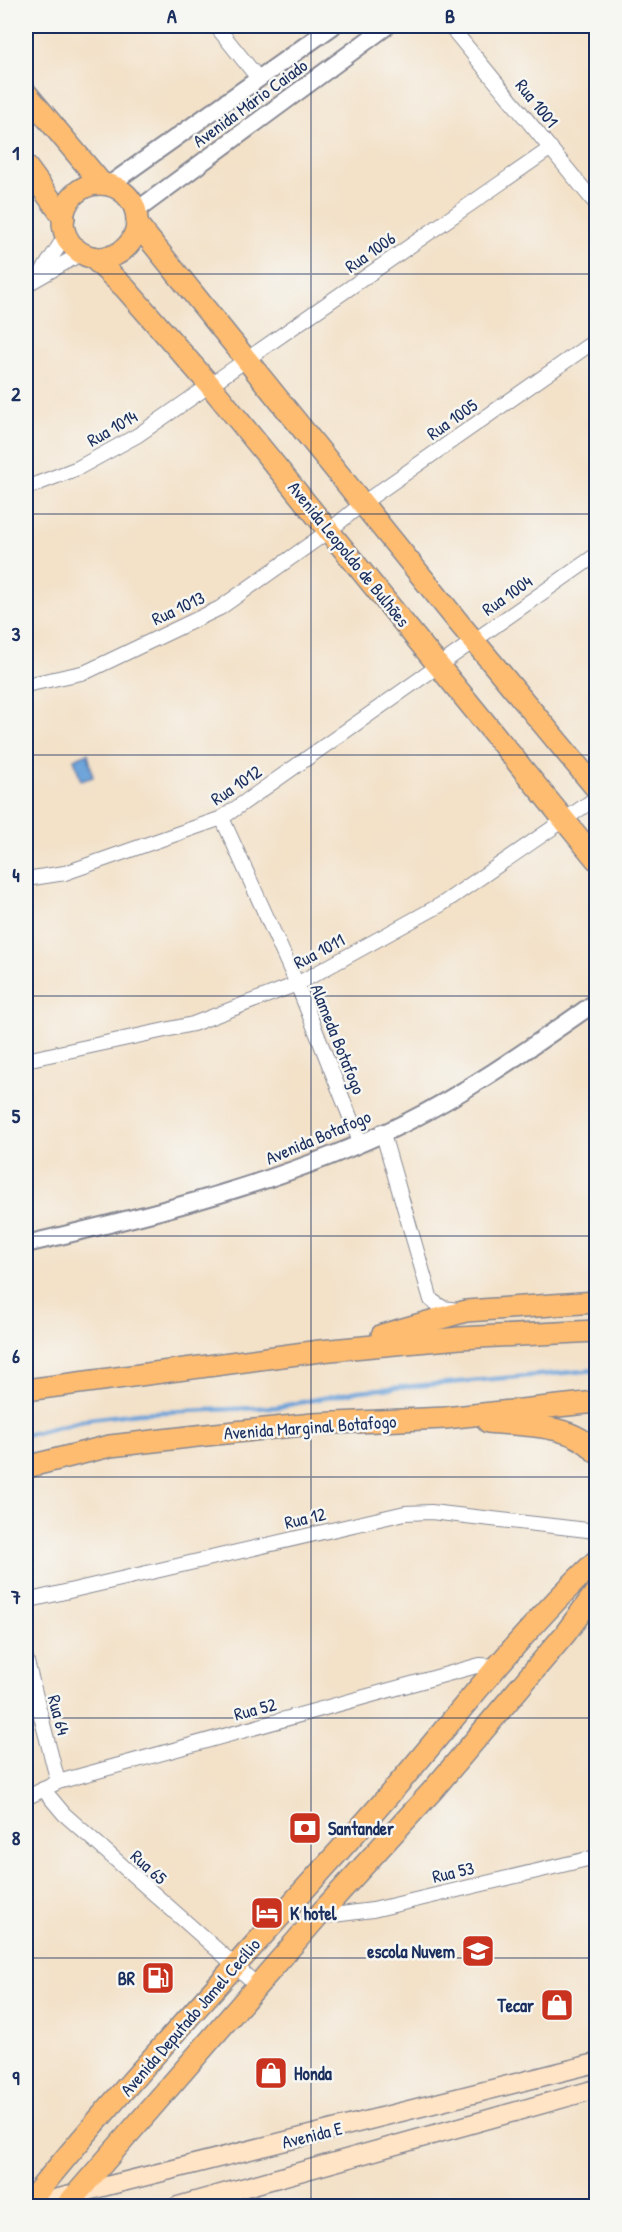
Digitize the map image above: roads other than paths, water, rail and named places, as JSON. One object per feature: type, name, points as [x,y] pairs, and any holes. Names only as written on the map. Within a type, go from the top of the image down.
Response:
[{"type":"main road","points":[[26,93],[105,184],[126,194],[136,218],[475,642],[597,788]]},
{"type":"main road","points":[[26,166],[87,255],[117,254],[134,236],[136,218]]},
{"type":"main road","points":[[65,226],[65,209],[76,193],[92,184],[105,184]]},
{"type":"main road","name":"Avenida Leopoldo de Bulhões","points":[[87,255],[125,288],[209,384],[597,859]]},
{"type":"main road","points":[[320,1351],[466,1311],[597,1302]]},
{"type":"main road","points":[[26,1390],[320,1351],[460,1338],[597,1331]]},
{"type":"main road","name":"Avenida Marginal Botafogo","points":[[26,1467],[110,1446],[206,1435],[313,1424],[445,1418],[597,1402]]},
{"type":"main road","points":[[445,1418],[563,1431],[588,1442],[597,1452]]},
{"type":"main road","name":"Avenida Deputado Jamel Cecílio","points":[[26,2206],[234,1966],[375,1811],[498,1666],[591,1567],[597,1550]]},
{"type":"main road","name":"Avenida Deputado Jamel Cecílio","points":[[72,2200],[257,1985],[432,1791],[565,1634],[597,1592]]},
{"type":"main road","points":[[565,1634],[597,1612]]},
{"type":"main road","name":"Avenida E","points":[[26,2206],[72,2200],[597,2063]]},
{"type":"main road","name":"Avenida E","points":[[178,2206],[597,2089]]},
{"type":"street","points":[[216,26],[258,78]]},
{"type":"street","name":"Avenida Mário Caiado","points":[[105,184],[333,26]]},
{"type":"street","name":"Avenida Mário Caiado","points":[[136,218],[387,26]]},
{"type":"street","name":"Rua 1001","points":[[450,26],[597,204]]},
{"type":"street","name":"Rua 1006","points":[[209,384],[550,148]]},
{"type":"street","points":[[39,277],[65,226]]},
{"type":"street","points":[[26,285],[87,255]]},
{"type":"street","name":"Rua 1005","points":[[330,530],[363,503],[597,340]]},
{"type":"street","name":"Rua 1014","points":[[26,488],[78,468],[138,435],[209,384]]},
{"type":"street","name":"Rua 1013","points":[[26,685],[86,672],[220,608],[330,530]]},
{"type":"street","name":"Rua 1004","points":[[439,664],[475,642],[597,555]]},
{"type":"street","name":"Rua 1012","points":[[26,879],[65,873],[222,818],[439,664]]},
{"type":"street","name":"Rua 1011","points":[[26,1060],[193,1024],[297,984],[442,904],[597,798]]},
{"type":"street","name":"Alameda Botafogo","points":[[222,818],[297,984],[360,1142]]},
{"type":"street","name":"Avenida Botafogo","points":[[26,1244],[165,1212],[268,1179],[403,1124],[483,1080],[597,1002]]},
{"type":"street","points":[[382,1131],[430,1299],[443,1308],[466,1311]]},
{"type":"street","name":"Rua 12","points":[[26,1601],[405,1513],[431,1512],[597,1531]]},
{"type":"street","name":"Rua 64","points":[[26,1658],[58,1782]]},
{"type":"street","name":"Rua 52","points":[[26,1798],[58,1782],[480,1665],[498,1666]]},
{"type":"street","name":"Rua 65","points":[[44,1789],[64,1814],[257,1985]]},
{"type":"street","name":"Rua 53","points":[[317,1917],[373,1910],[597,1857]]},
{"type":"water","points":[[88,753],[93,777],[81,781],[74,759]]},
{"type":"waterway","points":[[26,1435],[90,1419],[138,1413],[277,1407],[359,1391],[596,1370]]},
{"type":"place","name":"Santander","points":[[305,1828]]},
{"type":"place","name":"K hotel","points":[[267,1913]]},
{"type":"place","name":"escola Nuvem","points":[[478,1951]]},
{"type":"place","name":"BR","points":[[158,1978]]},
{"type":"place","name":"Tecar","points":[[557,2005]]},
{"type":"place","name":"Honda","points":[[271,2073]]}]
